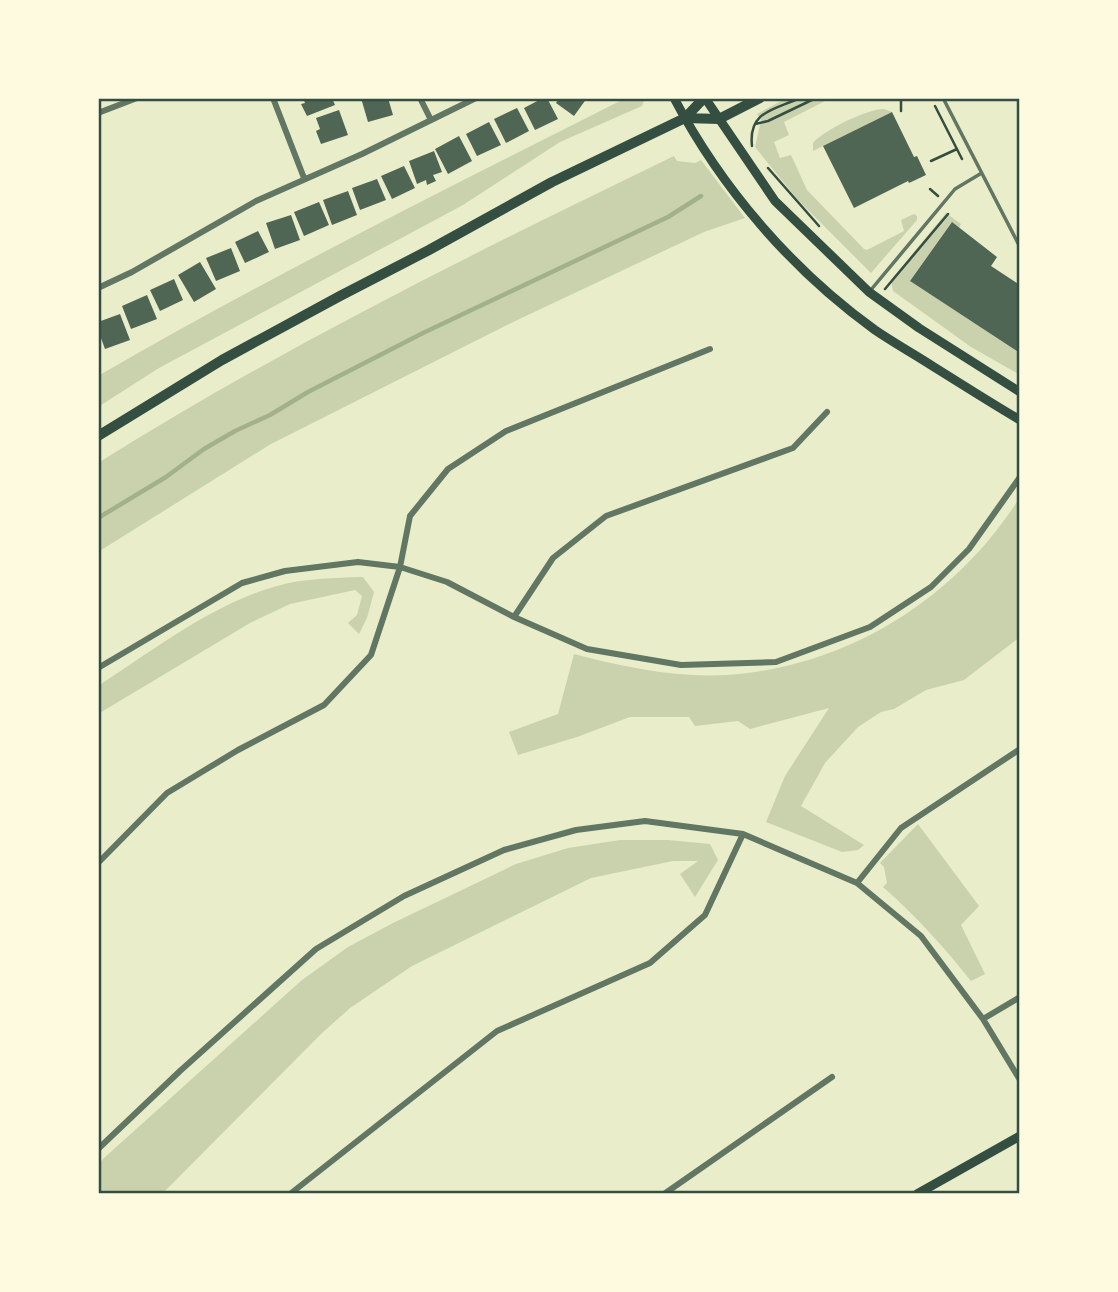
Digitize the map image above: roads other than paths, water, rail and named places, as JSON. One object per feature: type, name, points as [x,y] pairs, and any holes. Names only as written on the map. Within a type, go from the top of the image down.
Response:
[{"type":"main road","points":[[674,98],[750,213],[811,277],[876,331],[1020,420]]},
{"type":"main road","points":[[98,436],[222,360],[340,296],[552,182],[685,118],[704,98],[775,201],[869,292],[919,328],[1020,392]]},
{"type":"main road","points":[[685,118],[719,119],[760,98]]},
{"type":"main road","points":[[918,1194],[1020,1136]]},
{"type":"street","points":[[98,113],[137,98]]},
{"type":"street","points":[[273,98],[304,178]]},
{"type":"street","points":[[420,98],[431,120]]},
{"type":"street","points":[[98,288],[132,272],[256,201],[362,154],[476,98]]},
{"type":"street","points":[[98,863],[167,793],[238,750],[324,705],[371,655],[400,567],[410,516],[448,469],[506,431],[710,349]]},
{"type":"street","points":[[514,617],[553,558],[606,516],[793,448],[827,412]]},
{"type":"street","points":[[98,668],[242,583],[285,570],[358,562],[400,567],[447,582],[514,617],[587,649],[681,665],[776,662],[870,627],[931,587],[969,549],[1020,477]]},
{"type":"street","points":[[858,883],[901,828],[1020,749]]},
{"type":"street","points":[[98,1149],[316,949],[404,896],[504,850],[576,830],[645,821],[743,834],[858,883],[921,936],[984,1018],[1020,1080]]},
{"type":"street","points":[[290,1194],[497,1031],[650,963],[705,915],[743,834]]},
{"type":"street","points":[[984,1018],[1020,997]]},
{"type":"street","points":[[664,1194],[832,1077]]},
{"type":"lane","points":[[943,98],[1020,247]]},
{"type":"lane","points":[[869,292],[955,190],[981,174]]},
{"type":"waterway","points":[[98,518],[166,477],[204,449],[308,392],[423,333],[668,217],[701,196]]}]
